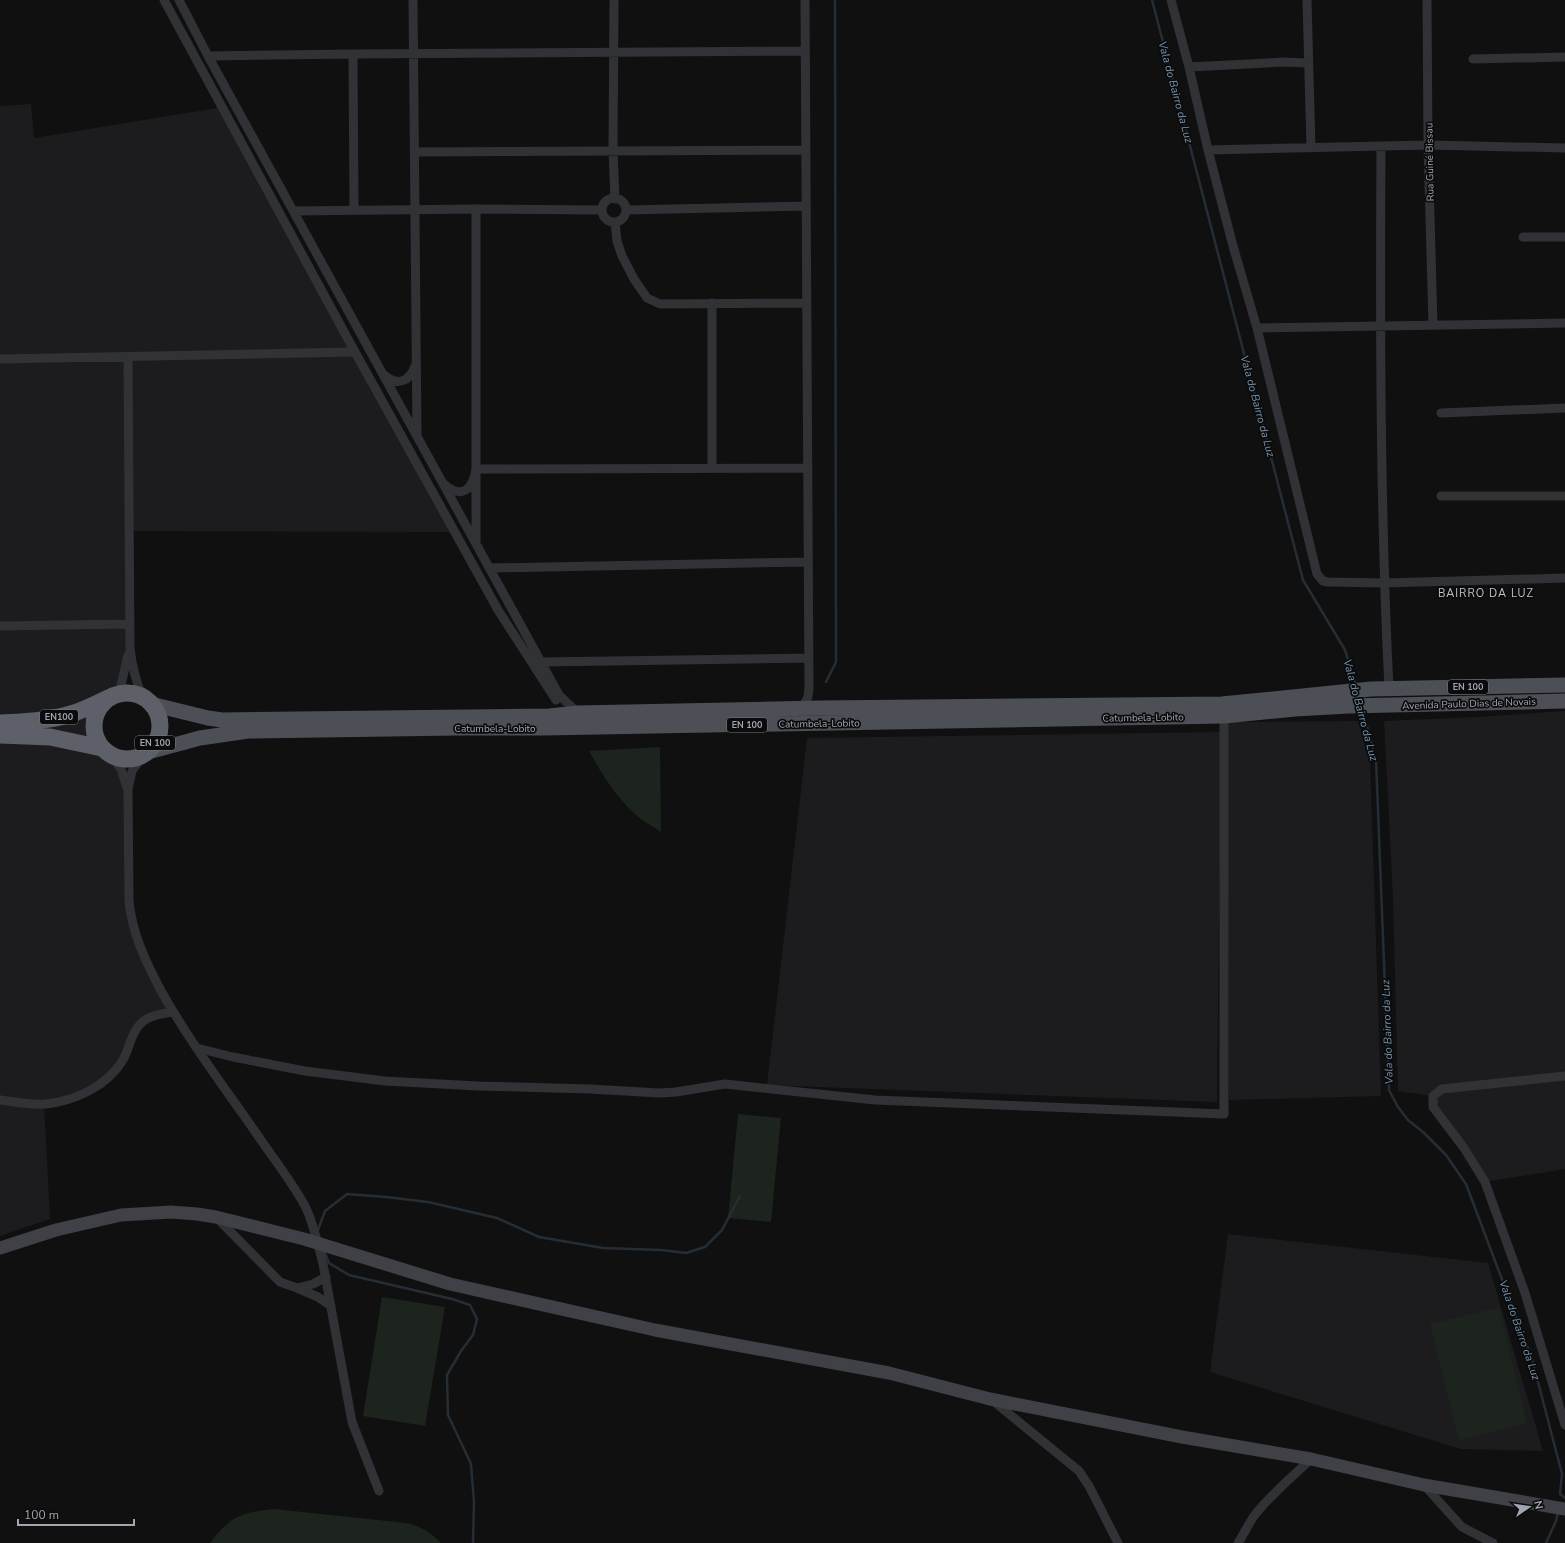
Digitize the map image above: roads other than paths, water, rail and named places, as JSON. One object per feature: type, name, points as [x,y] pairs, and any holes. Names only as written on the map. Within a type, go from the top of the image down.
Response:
[{"type":"highway","name":"EN 100","points":[[106,751],[119,758],[129,759],[139,757],[146,753],[155,744],[157,739],[160,723],[157,713],[147,701],[134,694],[117,695]]},
{"type":"highway","name":"EN100","points":[[0,723],[25,722],[64,716],[117,695]]},
{"type":"highway","points":[[106,751],[96,734],[95,719],[99,710],[106,702],[117,695]]},
{"type":"highway","name":"EN100","points":[[0,735],[50,737],[106,751]]},
{"type":"main road","name":"Avenida Paulo Dias de Novais","points":[[1371,689],[1565,685]]},
{"type":"main road","name":"Catumbela-Lobito","points":[[147,701],[208,718],[222,720],[552,716],[578,713],[802,708],[1222,704],[1371,689]]},
{"type":"main road","name":"Avenida Paulo Dias de Novais","points":[[1348,706],[1565,701]]},
{"type":"main road","name":"Catumbela-Lobito","points":[[146,753],[200,738],[248,731],[543,728],[1224,716],[1295,709],[1348,706]]},
{"type":"street","points":[[164,0],[355,352],[498,610],[556,700]]},
{"type":"street","points":[[179,0],[208,56],[556,689],[563,700],[578,713]]},
{"type":"street","points":[[414,0],[417,436]]},
{"type":"street","points":[[614,0],[613,151],[615,199]]},
{"type":"street","points":[[802,708],[808,697],[809,688],[805,0]]},
{"type":"street","points":[[1171,0],[1233,246],[1257,328],[1317,574],[1323,581],[1328,582],[1384,583],[1565,578]]},
{"type":"street","points":[[1307,0],[1311,148]]},
{"type":"street","name":"Rua Guiné Bissau","points":[[1427,0],[1428,145],[1433,325]]},
{"type":"street","points":[[208,56],[414,53],[805,51]]},
{"type":"street","points":[[353,54],[354,210]]},
{"type":"street","points":[[1472,59],[1565,57]]},
{"type":"street","points":[[1189,67],[1284,62],[1308,63]]},
{"type":"street","points":[[1208,150],[1428,145],[1565,148]]},
{"type":"street","points":[[1381,146],[1380,326],[1384,583],[1389,689]]},
{"type":"street","points":[[414,152],[805,150]]},
{"type":"street","points":[[615,199],[624,204],[626,210],[621,219],[615,222],[608,220],[603,214],[602,210],[608,200],[615,199]]},
{"type":"street","points":[[626,210],[806,206]]},
{"type":"street","points":[[293,211],[415,209],[602,210]]},
{"type":"street","points":[[476,209],[476,545]]},
{"type":"street","points":[[615,222],[617,241],[622,256],[634,279],[648,298],[660,304],[807,303]]},
{"type":"street","points":[[1522,237],[1565,237]]},
{"type":"street","points":[[712,303],[712,468]]},
{"type":"street","points":[[1257,328],[1565,323]]},
{"type":"street","points":[[0,359],[355,352]]},
{"type":"street","points":[[128,357],[130,648],[132,669],[136,682],[147,701]]},
{"type":"street","points":[[383,374],[393,381],[402,381],[409,378],[416,362]]},
{"type":"street","points":[[1441,413],[1565,408]]},
{"type":"street","points":[[476,469],[808,468]]},
{"type":"street","points":[[441,480],[455,492],[461,492],[468,489],[474,483],[476,469]]},
{"type":"street","points":[[1441,496],[1565,496]]},
{"type":"street","points":[[489,568],[808,562]]},
{"type":"street","points":[[0,626],[129,624]]},
{"type":"street","points":[[117,695],[130,648]]},
{"type":"street","points":[[541,662],[809,658]]},
{"type":"street","points":[[809,688],[820,708]]},
{"type":"street","points":[[552,716],[556,700],[556,689]]},
{"type":"street","points":[[197,1048],[233,1057],[305,1071],[385,1081],[478,1086],[590,1088],[659,1093],[676,1092],[724,1084],[875,1100],[1224,1114],[1224,716]]},
{"type":"street","points":[[106,751],[121,769],[128,789]]},
{"type":"street","points":[[146,753],[132,771],[128,789],[130,917],[134,932],[151,971],[173,1012],[305,1206],[317,1241],[326,1277],[352,1422],[379,1491]]},
{"type":"street","points":[[0,1100],[17,1103],[61,1102],[97,1087],[110,1076],[121,1063],[138,1025],[152,1016],[173,1012]]},
{"type":"street","points":[[1565,1076],[1442,1090],[1433,1096],[1433,1107],[1464,1148],[1485,1182],[1525,1293],[1565,1425]]},
{"type":"street","points":[[0,1248],[56,1230],[122,1215],[172,1212],[216,1218],[304,1239],[450,1284],[655,1330],[889,1373],[990,1399],[1182,1437],[1311,1459],[1424,1485],[1564,1506]]},
{"type":"street","points":[[216,1218],[280,1282],[318,1297],[331,1306]]},
{"type":"street","points":[[297,1288],[313,1284],[326,1277]]},
{"type":"street","points":[[990,1399],[1078,1471],[1089,1486],[1118,1543]]},
{"type":"street","points":[[1238,1543],[1247,1526],[1258,1512],[1280,1488],[1311,1459]]},
{"type":"street","points":[[1424,1485],[1462,1527],[1493,1543]]},
{"type":"waterway","points":[[826,682],[836,662],[835,0]]},
{"type":"waterway","name":"Vala do Bairro da Luz","points":[[1152,0],[1303,580],[1345,650],[1356,685]]},
{"type":"waterway","name":"Vala do Bairro da Luz","points":[[1363,711],[1376,760],[1389,1090],[1398,1107],[1408,1120],[1423,1132],[1446,1155],[1466,1184],[1532,1359],[1562,1474],[1560,1494],[1565,1498]]},
{"type":"waterway","points":[[318,1230],[325,1211],[347,1194],[428,1202],[497,1218],[539,1237],[603,1248],[661,1250],[686,1253],[705,1247],[722,1230],[740,1196]]},
{"type":"waterway","points":[[324,1250],[329,1263],[349,1275],[452,1299],[470,1305],[477,1319],[473,1335],[461,1351],[447,1375],[448,1415],[471,1464],[474,1502],[473,1543]]},
{"type":"waterway","points":[[1546,1543],[1556,1521],[1558,1512]]},
{"type":"district","name":"BAIRRO DA LUZ","points":[[1486,593]]}]
